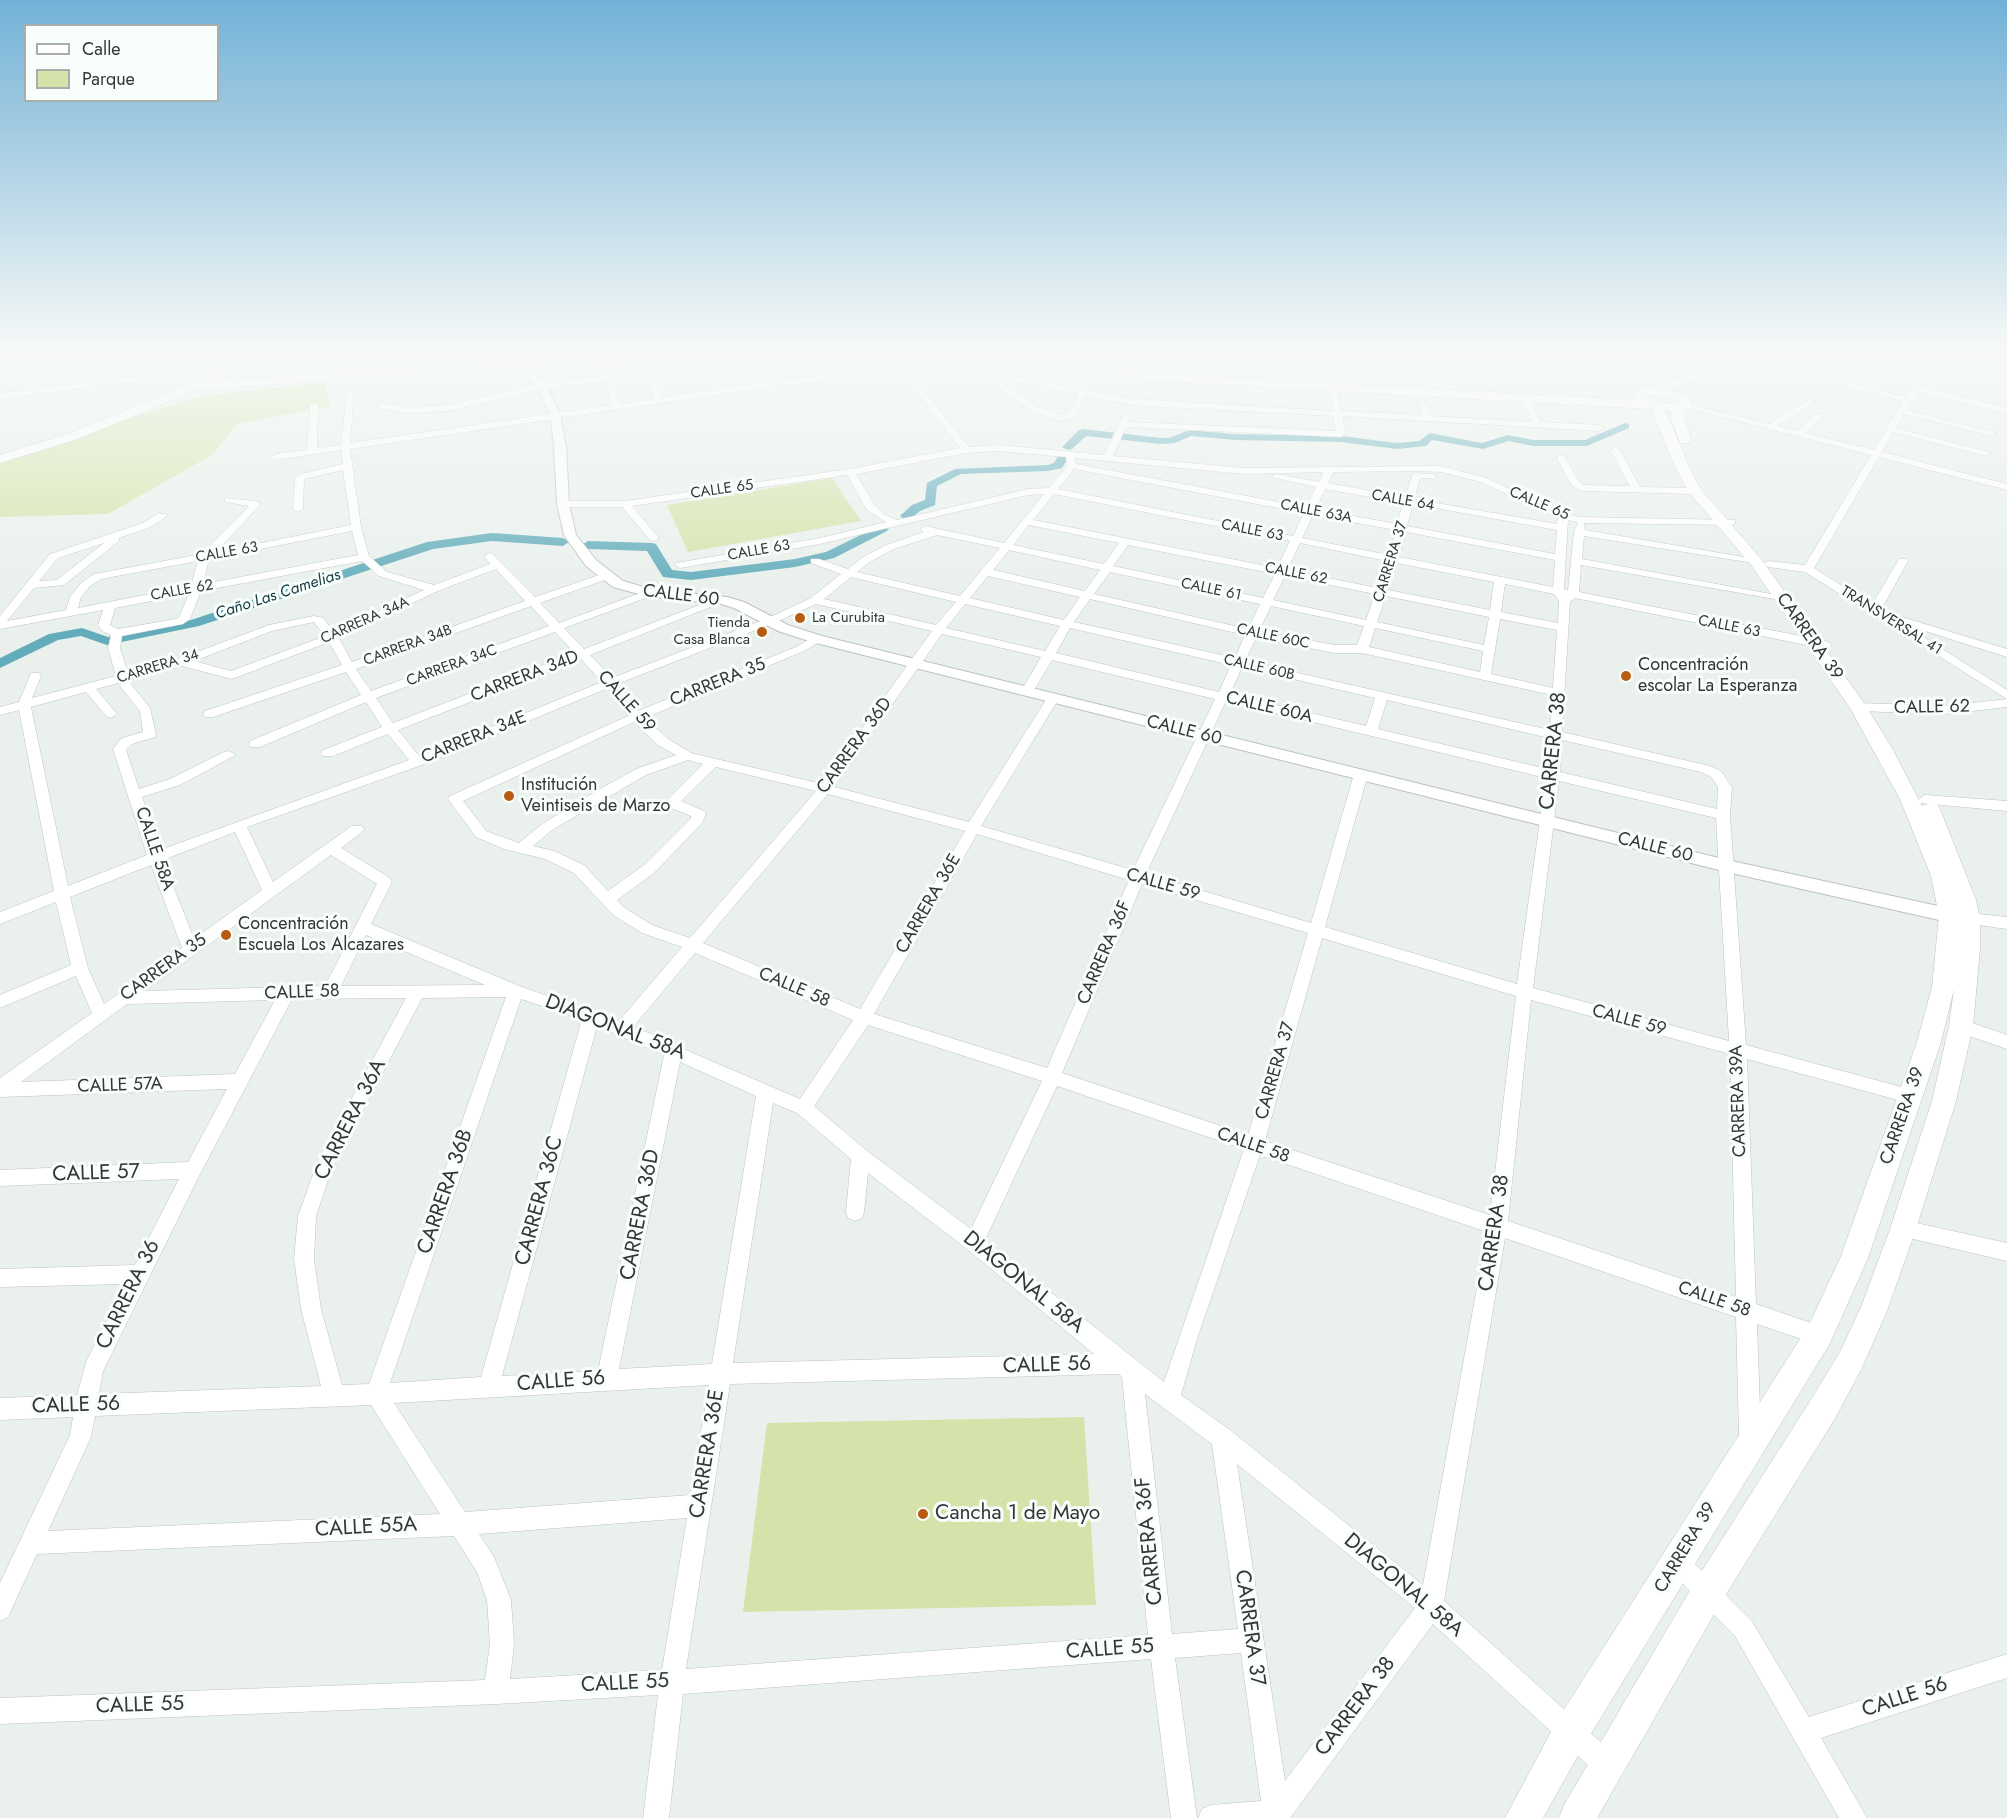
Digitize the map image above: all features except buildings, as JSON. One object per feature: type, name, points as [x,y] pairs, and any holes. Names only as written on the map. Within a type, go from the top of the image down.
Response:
[{"type":"main road","points":[[0,459],[84,432]]},
{"type":"main road","name":"CARRERA 39","points":[[1523,1818],[1571,1732],[1819,1335],[1854,1258],[1929,1042],[1960,918],[1959,880],[1925,800],[1864,708],[1762,563],[1695,491],[1683,469],[1669,432]]},
{"type":"main road","name":"CARRERA 39","points":[[1682,432],[1696,470],[1726,522]]},
{"type":"main road","name":"CARRERA 39","points":[[1762,563],[1782,599],[1819,644]]},
{"type":"main road","name":"CARRERA 39","points":[[1577,1818],[1708,1592],[1823,1409],[1851,1360],[1873,1311],[1903,1229],[1944,1101],[1961,1026],[1969,949],[1960,918],[1910,799],[1864,708]]},
{"type":"street","points":[[312,451],[313,432]]},
{"type":"street","points":[[346,432],[347,466],[356,527],[364,557],[383,574],[435,590]]},
{"type":"street","points":[[276,457],[438,432]]},
{"type":"street","name":"CALLE 60","points":[[558,432],[563,504],[570,535],[579,549],[606,576],[626,587],[650,593],[722,600],[739,605],[770,621],[817,639],[1727,866],[1960,918],[2007,923]]},
{"type":"street","points":[[952,432],[966,450]]},
{"type":"street","points":[[1107,459],[1121,432],[1341,434],[1341,432]]},
{"type":"street","points":[[1790,432],[2007,487]]},
{"type":"street","points":[[1808,569],[1890,432]]},
{"type":"street","points":[[1903,432],[1987,453]]},
{"type":"street","points":[[1987,432],[1992,433]]},
{"type":"street","name":"CALLE 65","points":[[563,504],[625,504],[850,472],[966,450],[1009,449],[1244,471],[1441,469],[1463,473],[1503,489],[1562,523],[1580,520],[1726,522]]},
{"type":"street","points":[[1615,450],[1637,490]]},
{"type":"street","points":[[1070,454],[1072,466]]},
{"type":"street","points":[[1561,457],[1578,486],[1587,489],[1695,491]]},
{"type":"street","points":[[298,509],[298,480],[301,477],[347,466]]},
{"type":"street","name":"CARRERA 36D","points":[[622,1029],[825,789],[939,629],[1072,466]]},
{"type":"street","name":"CALLE 63A","points":[[1072,466],[1559,558]]},
{"type":"street","name":"CARRERA 36F","points":[[975,1242],[1052,1077],[1137,878],[1329,470]]},
{"type":"street","name":"CALLE 64","points":[[1244,471],[1409,502],[1562,523]]},
{"type":"street","points":[[850,472],[871,508],[893,522],[934,532]]},
{"type":"street","name":"CARRERA 37","points":[[1362,649],[1393,559],[1416,475],[1503,489]]},
{"type":"street","name":"CALLE 63","points":[[680,565],[820,541],[1028,492],[1052,491],[1566,596],[1819,644]]},
{"type":"street","points":[[116,639],[179,622],[187,616],[204,558],[255,506],[256,502],[228,500]]},
{"type":"street","points":[[625,504],[654,538]]},
{"type":"street","points":[[0,624],[54,556],[147,525],[163,514]]},
{"type":"street","name":"CARRERA 38","points":[[1277,1816],[1431,1606],[1498,1226],[1524,992],[1553,776],[1566,596],[1576,561],[1580,520]]},
{"type":"street","name":"CALLE 62","points":[[1027,522],[1564,628]]},
{"type":"street","name":"CARRERA 38","points":[[1562,523],[1559,558],[1566,596]]},
{"type":"street","name":"CALLE 63","points":[[72,610],[76,597],[85,585],[98,576],[204,558],[356,527]]},
{"type":"street","name":"CALLE 61","points":[[934,532],[1488,649]]},
{"type":"street","name":"CARRERA 34E","points":[[0,918],[239,825],[417,762],[770,621],[815,600],[849,573],[890,547],[934,532]]},
{"type":"street","points":[[1579,532],[1762,563]]},
{"type":"street","points":[[33,585],[60,583],[122,533]]},
{"type":"street","points":[[1027,692],[1067,624],[1125,542]]},
{"type":"street","name":"CALLE 62","points":[[0,624],[364,557]]},
{"type":"street","name":"CARRERA 34A","points":[[182,662],[232,675],[332,637],[493,561]]},
{"type":"street","name":"CALLE 59","points":[[493,561],[610,683],[636,717],[663,742],[687,756],[973,828],[1524,992],[1909,1096]]},
{"type":"street","name":"CALLE 60B","points":[[815,561],[849,573],[963,600],[1705,769]]},
{"type":"street","points":[[1576,561],[1782,599]]},
{"type":"street","points":[[1903,561],[1878,612],[2007,653]]},
{"type":"street","name":"TRANSVERSAL 41","points":[[1762,563],[1808,569],[2007,695]]},
{"type":"street","name":"CALLE 60C","points":[[986,572],[1314,646],[1362,649],[1560,693]]},
{"type":"street","name":"CARRERA 34B","points":[[209,714],[606,576]]},
{"type":"street","points":[[1485,676],[1500,581]]},
{"type":"street","name":"CARRERA 34C","points":[[255,744],[369,696],[650,593]]},
{"type":"street","name":"CARRERA 34D","points":[[328,753],[722,600]]},
{"type":"street","name":"CALLE 60A","points":[[815,600],[1723,815]]},
{"type":"street","points":[[110,604],[104,625],[116,639],[124,682]]},
{"type":"street","name":"CARRERA 34","points":[[0,711],[88,687],[124,682],[270,628],[314,619],[319,620],[332,637]]},
{"type":"street","points":[[332,637],[390,729],[417,762]]},
{"type":"street","name":"CARRERA 35","points":[[454,799],[636,717],[800,649],[817,639]]},
{"type":"street","points":[[36,676],[24,704],[62,894],[81,968],[101,1015]]},
{"type":"street","name":"CALLE 58A","points":[[124,682],[146,711],[150,734],[128,741],[119,749],[155,857],[190,949]]},
{"type":"street","points":[[88,687],[111,714]]},
{"type":"street","points":[[1371,732],[1382,696]]},
{"type":"street","name":"CARRERA 36E","points":[[803,1108],[864,1017],[973,828],[1053,698]]},
{"type":"street","name":"CALLE 62","points":[[1864,708],[1946,710],[2007,703]]},
{"type":"street","points":[[135,795],[175,782],[229,755]]},
{"type":"street","points":[[521,849],[547,827],[612,788],[641,772],[687,756]]},
{"type":"street","points":[[608,899],[649,869],[698,820],[699,814],[674,804],[673,801],[713,762]]},
{"type":"street","name":"CARRERA 39A","points":[[1705,769],[1716,774],[1725,787],[1723,815],[1738,1050],[1750,1443]]},
{"type":"street","name":"CARRERA 37","points":[[1169,1399],[1187,1339],[1254,1147],[1361,774]]},
{"type":"street","name":"CALLE 58","points":[[454,799],[481,834],[521,849],[549,855],[579,869],[618,911],[647,929],[692,945],[864,1017],[1052,1077],[1254,1147],[1498,1226],[1819,1335]]},
{"type":"street","points":[[1925,800],[2007,806]]},
{"type":"street","points":[[239,825],[270,891]]},
{"type":"street","name":"CARRERA 35","points":[[0,1089],[357,829]]},
{"type":"street","points":[[330,992],[386,882],[332,849]]},
{"type":"street","name":"DIAGONAL 58A","points":[[363,927],[516,991],[591,1016],[674,1050],[803,1108],[860,1156],[975,1242],[1127,1367],[1222,1438],[1431,1606],[1607,1765]]},
{"type":"street","points":[[0,1002],[81,968]]},
{"type":"street","name":"CARRERA 36A","points":[[334,1396],[311,1309],[304,1259],[307,1216],[328,1158],[418,991]]},
{"type":"street","name":"CALLE 58","points":[[123,998],[330,992],[516,991]]},
{"type":"street","name":"CARRERA 36B","points":[[376,1394],[516,991]]},
{"type":"street","name":"CARRERA 36","points":[[0,1609],[80,1437],[93,1369],[139,1274],[286,993]]},
{"type":"street","name":"CARRERA 36C","points":[[489,1387],[591,1016]]},
{"type":"street","points":[[1961,1026],[2007,1042]]},
{"type":"street","name":"CARRERA 36D","points":[[608,1379],[674,1050]]},
{"type":"street","name":"CALLE 57A","points":[[0,1089],[239,1081]]},
{"type":"street","name":"CARRERA 36E","points":[[656,1818],[672,1682],[766,1090]]},
{"type":"street","points":[[855,1212],[860,1156]]},
{"type":"street","name":"CALLE 57","points":[[0,1178],[193,1170]]},
{"type":"street","points":[[1903,1229],[2007,1251]]},
{"type":"street","points":[[0,1278],[139,1274]]},
{"type":"street","name":"CARRERA 36F","points":[[1127,1367],[1184,1818]]},
{"type":"street","name":"CALLE 56","points":[[0,1409],[376,1394],[721,1374],[1127,1367]]},
{"type":"street","points":[[376,1394],[462,1524],[486,1565],[499,1600],[502,1644],[496,1692]]},
{"type":"street","name":"CARRERA 37","points":[[1222,1438],[1277,1816]]},
{"type":"street","name":"CALLE 55A","points":[[32,1543],[462,1524],[699,1506]]},
{"type":"street","points":[[1678,1563],[1743,1628],[1854,1818]]},
{"type":"street","name":"CALLE 55","points":[[0,1711],[496,1692],[672,1682],[1250,1640]]},
{"type":"street","name":"CALLE 56","points":[[1803,1731],[2007,1666]]},
{"type":"street","points":[[1211,1818],[1277,1816]]},
{"type":"green space","points":[[85,432],[231,432],[212,455],[108,514],[0,517],[0,458]]},
{"type":"green space","points":[[832,478],[861,521],[688,552],[667,505]]},
{"type":"green space","name":"Cancha 1 de Mayo","points":[[1084,1417],[1096,1605],[743,1612],[767,1423]]},
{"type":"waterway","name":"Caño Las Camelias","points":[[1068,447],[1083,432],[1161,441],[1171,441],[1190,433],[1234,437],[1341,439],[1397,446],[1422,444],[1430,436],[1483,446],[1508,438],[1533,443],[1587,443],[1612,432]]},
{"type":"waterway","name":"Caño Las Camelias","points":[[906,516],[916,508],[931,502],[931,485],[959,471],[1048,468],[1058,466],[1062,458]]},
{"type":"waterway","name":"Caño Las Camelias","points":[[588,545],[652,547],[657,559],[668,574],[691,576],[795,563],[830,555],[883,528]]},
{"type":"waterway","name":"Caño Las Camelias","points":[[0,664],[54,637],[82,632],[107,641],[194,623],[431,545],[492,537],[563,542]]},
{"type":"place","name":"La Curubita","points":[[800,618]]},
{"type":"place","name":"Tienda Casa Blanca","points":[[762,632]]},
{"type":"place","name":"Concentración escolar La Esperanza","points":[[1626,676]]},
{"type":"place","name":"Institución Veintiseis de Marzo","points":[[509,796]]},
{"type":"place","name":"Concentración Escuela Los Alcazares","points":[[226,935]]},
{"type":"place","name":"Cancha 1 de Mayo","points":[[923,1514]]}]
